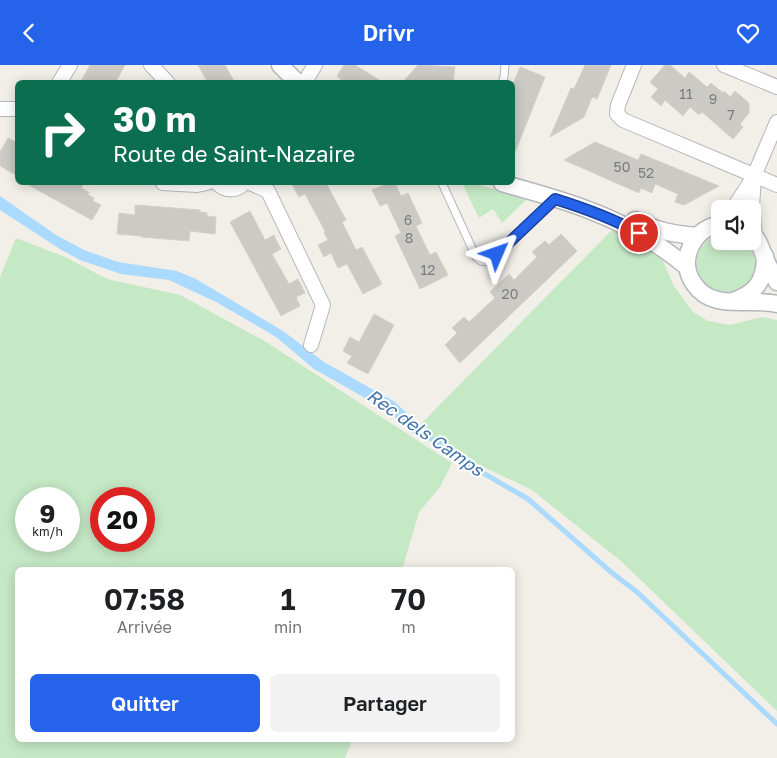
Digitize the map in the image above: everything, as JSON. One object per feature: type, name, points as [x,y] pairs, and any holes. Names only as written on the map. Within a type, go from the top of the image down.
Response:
[{"type":"street","points":[[61,80],[70,65]]},
{"type":"street","points":[[151,65],[165,80]]},
{"type":"street","points":[[280,65],[295,80]]},
{"type":"street","points":[[306,80],[315,65]]},
{"type":"street","points":[[634,65],[618,105],[617,114],[623,120],[777,185]]},
{"type":"street","points":[[724,65],[777,87]]},
{"type":"street","points":[[0,109],[15,108]]},
{"type":"street","points":[[739,200],[754,176],[777,122]]},
{"type":"street","points":[[515,176],[583,198],[652,228],[672,234],[697,236]]},
{"type":"street","points":[[752,200],[754,176]]},
{"type":"street","points":[[219,185],[224,189],[230,190],[243,185]]},
{"type":"street","points":[[254,185],[268,191],[323,305],[311,345]]},
{"type":"street","points":[[509,185],[590,210],[622,224],[656,243],[687,267]]},
{"type":"street","points":[[711,227],[697,236],[687,256],[690,279],[698,290],[708,297],[720,301],[777,304]]},
{"type":"street","points":[[761,246],[777,282]]},
{"type":"street","points":[[734,301],[745,297],[754,290],[761,280],[765,269],[764,256]]},
{"type":"lane","points":[[503,80],[504,65]]},
{"type":"lane","points":[[443,185],[476,257],[481,261],[488,262],[555,199]]},
{"type":"green space","points":[[463,185],[479,185],[528,198],[502,223],[493,209],[479,218]]},
{"type":"green space","points":[[614,228],[662,259],[674,286],[693,312],[708,321],[730,325],[762,317],[777,320],[777,711],[622,562],[532,490],[412,433]]},
{"type":"green space","points":[[16,238],[65,257],[107,279],[180,295],[266,342],[452,463],[440,487],[419,512],[403,567],[15,567],[15,742],[351,742],[345,758],[0,758],[0,277]]},
{"type":"green space","points":[[711,239],[711,250],[751,250],[754,255],[755,272],[749,284],[738,292],[724,294],[712,291],[703,283],[698,273],[696,262],[699,251]]},
{"type":"water","points":[[0,196],[56,235],[84,250],[118,262],[177,271],[196,279],[283,331],[324,362],[395,402],[422,428],[421,432],[417,437],[388,411],[314,369],[276,337],[218,303],[169,280],[121,274],[80,260],[60,249],[0,210]]},
{"type":"building","points":[[90,65],[125,65],[117,80],[82,80]]},
{"type":"building","points":[[198,65],[225,65],[233,80],[206,80]]},
{"type":"building","points":[[344,65],[355,65],[379,80],[342,80],[337,76]]},
{"type":"building","points":[[418,65],[455,67],[453,80],[405,80]]},
{"type":"building","points":[[585,65],[611,65],[597,99],[592,97],[584,117],[550,137],[571,88],[574,89]]},
{"type":"building","points":[[665,65],[670,65],[685,78],[689,72],[707,87],[711,83],[730,97],[735,91],[749,103],[749,113],[740,124],[743,127],[733,139],[702,112],[699,115],[690,107],[683,116],[665,100],[661,106],[651,97],[658,89],[650,82]]},
{"type":"building","points":[[520,67],[545,77],[515,152],[515,80]]},
{"type":"building","points":[[8,138],[15,142],[15,174],[0,166],[0,152]]},
{"type":"building","points":[[595,142],[638,160],[641,154],[719,186],[684,205],[675,202],[678,194],[655,184],[652,193],[641,188],[639,193],[564,160]]},
{"type":"building","points":[[29,185],[83,185],[81,188],[89,192],[88,195],[94,198],[93,201],[101,205],[92,220]]},
{"type":"building","points":[[292,185],[327,185],[346,220],[342,222],[356,250],[362,247],[382,284],[363,294],[347,264],[338,268],[331,253],[324,257],[318,245],[328,240],[325,231],[305,194],[299,197]]},
{"type":"building","points":[[384,185],[396,185],[401,196],[408,193],[422,223],[416,226],[423,241],[430,255],[436,252],[448,275],[420,289],[395,236],[401,233],[387,203],[380,206],[372,190]]},
{"type":"building","points":[[135,205],[200,210],[200,212],[207,213],[207,216],[216,217],[215,234],[190,231],[189,241],[117,234],[119,213],[135,215]]},
{"type":"building","points":[[250,211],[265,240],[274,235],[281,249],[272,254],[289,284],[298,279],[305,293],[296,297],[300,306],[281,316],[230,222]]},
{"type":"building","points":[[561,234],[577,251],[460,363],[445,345],[457,333],[452,328],[464,317],[469,322],[495,298],[490,292],[509,274],[514,280],[537,257],[532,252],[545,241],[549,245]]},
{"type":"building","points":[[374,314],[394,325],[368,374],[347,363],[352,356],[343,351],[350,337],[359,342]]},
{"type":"waterway","name":"Rec dels Camps","points":[[416,428],[466,463],[528,499],[611,572],[637,592],[777,724]]},
{"type":"route","points":[[497,254],[555,199],[590,210],[639,233]]}]
